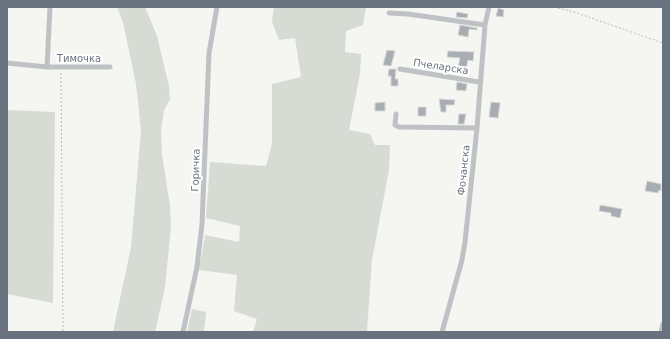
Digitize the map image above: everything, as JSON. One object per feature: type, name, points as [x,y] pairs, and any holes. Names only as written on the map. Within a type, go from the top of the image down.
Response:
[{"type":"street","name":"Тимочка","points":[[47,67],[50,7]]},
{"type":"street","name":"Горичка","points":[[182,332],[197,267],[202,224],[209,53],[217,7]]},
{"type":"street","name":"Фочанска","points":[[442,332],[462,260],[477,128],[485,25],[488,7]]},
{"type":"street","points":[[389,13],[408,14],[485,25]]},
{"type":"street","name":"Тимочка","points":[[7,63],[47,67],[110,67]]},
{"type":"street","name":"Пчеларска","points":[[400,69],[480,82]]},
{"type":"street","points":[[396,114],[395,124],[399,127],[477,128]]},
{"type":"street","points":[[661,332],[663,324]]},
{"type":"path","points":[[554,7],[587,16],[663,43]]},
{"type":"path","points":[[61,67],[63,332]]},
{"type":"shaded area","points":[[117,7],[145,7],[157,36],[169,86],[170,99],[164,110],[161,131],[162,154],[170,206],[171,226],[165,288],[155,332],[113,332],[131,247],[141,131],[136,84],[123,22]]},
{"type":"shaded area","points":[[274,7],[366,7],[363,25],[346,31],[345,52],[361,54],[360,74],[349,130],[370,134],[375,145],[390,145],[389,170],[372,260],[367,332],[253,332],[257,319],[234,311],[237,275],[199,270],[205,235],[239,242],[240,226],[206,218],[210,162],[266,166],[272,144],[272,84],[301,77],[295,38],[279,40],[272,22]]},
{"type":"shaded area","points":[[7,110],[55,112],[53,303],[7,294]]},
{"type":"shaded area","points":[[192,309],[206,312],[204,332],[187,332]]},
{"type":"building","points":[[498,8],[504,10],[503,17],[496,16]]},
{"type":"building","points":[[457,12],[468,14],[467,18],[456,17]]},
{"type":"building","points":[[460,25],[477,28],[477,30],[469,29],[468,37],[458,35]]},
{"type":"building","points":[[387,50],[395,51],[391,66],[383,65]]},
{"type":"building","points":[[448,51],[474,52],[473,61],[468,60],[466,70],[458,68],[460,58],[447,57]]},
{"type":"building","points":[[389,69],[396,69],[395,79],[398,79],[398,86],[391,86],[391,76],[388,76]]},
{"type":"building","points":[[457,82],[467,84],[466,91],[456,90]]},
{"type":"building","points":[[439,99],[455,100],[454,105],[446,105],[446,112],[441,112]]},
{"type":"building","points":[[385,102],[385,111],[375,111],[375,103]]},
{"type":"building","points":[[491,102],[500,103],[498,118],[489,117]]},
{"type":"building","points":[[418,107],[426,107],[426,116],[418,116]]},
{"type":"building","points":[[459,114],[466,114],[464,124],[458,124]]},
{"type":"building","points":[[647,181],[661,184],[661,191],[659,190],[658,193],[645,191]]},
{"type":"building","points":[[600,205],[622,209],[620,218],[611,216],[611,213],[599,211]]}]
